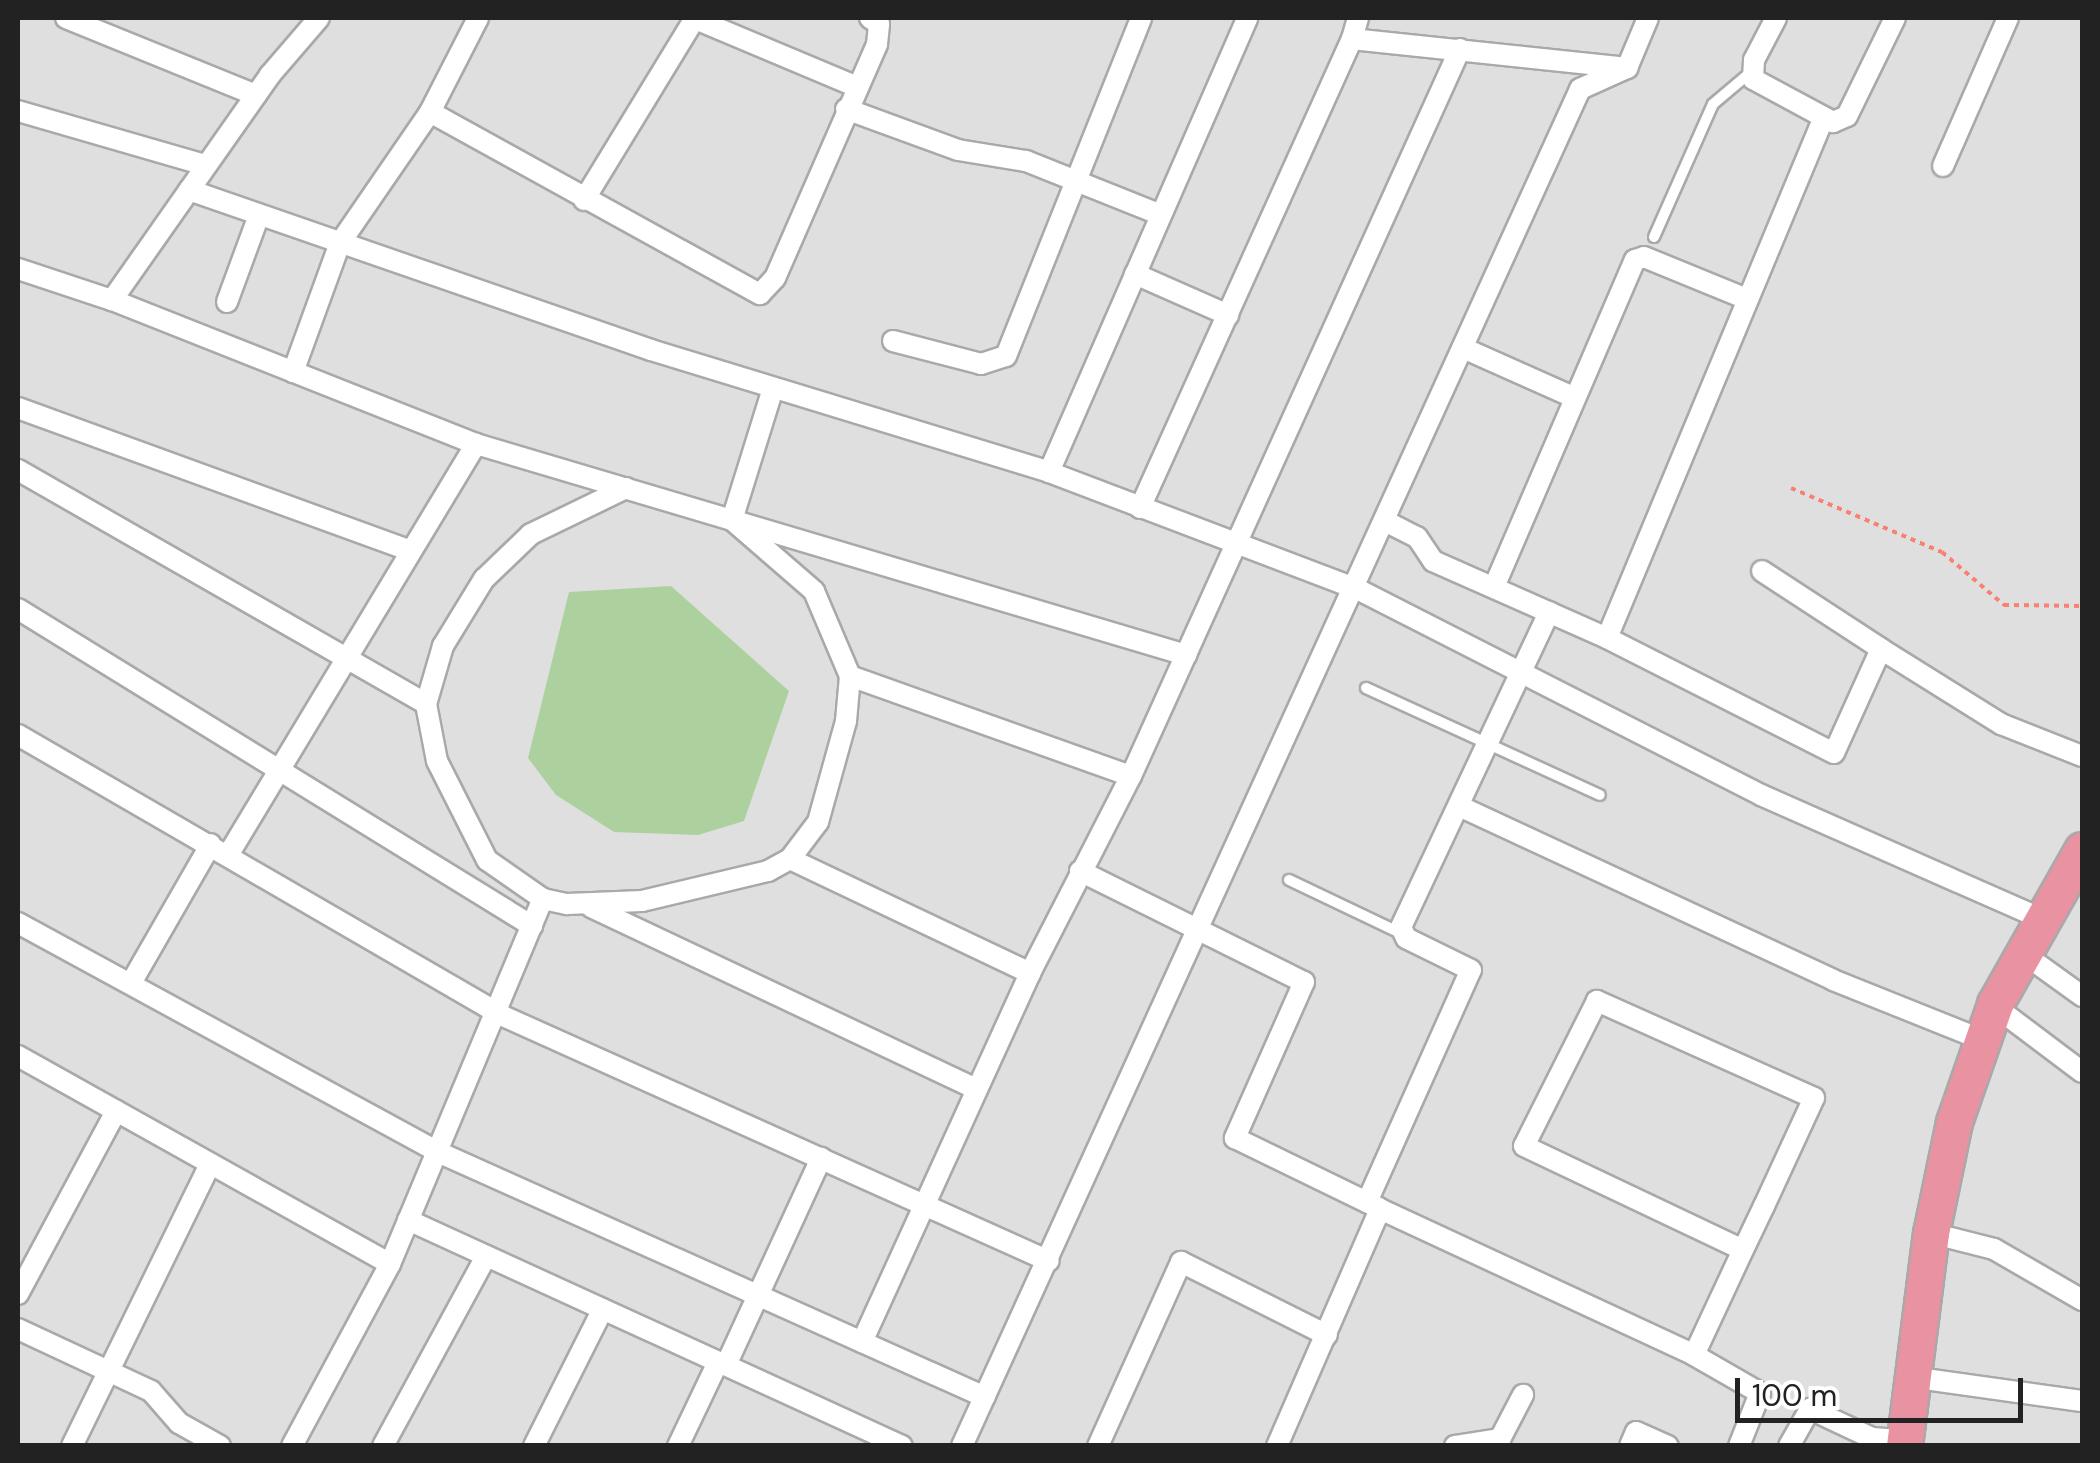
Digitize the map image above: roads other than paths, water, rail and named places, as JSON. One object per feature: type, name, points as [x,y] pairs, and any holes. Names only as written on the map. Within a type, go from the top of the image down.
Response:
[{"type":"highway","points":[[1911,1444],[1954,1122],[1983,1040],[2042,919],[2082,850]]},
{"type":"highway","points":[[1911,1444],[1932,1380],[1940,1235],[1965,1144],[2009,1016],[2082,891]]},
{"type":"street","points":[[66,18],[104,26],[256,95]]},
{"type":"street","points":[[112,300],[256,95],[320,18]]},
{"type":"street","points":[[293,372],[340,243],[430,112],[478,18]]},
{"type":"street","points":[[584,200],[694,18],[855,86]]},
{"type":"street","points":[[430,112],[760,294],[775,278],[855,86],[877,44],[879,24],[870,18]]},
{"type":"street","points":[[1049,472],[1247,18]]},
{"type":"street","points":[[1140,508],[1352,40],[1358,18]]},
{"type":"street","points":[[962,1446],[1201,932],[1580,89],[1627,68],[1648,18]]},
{"type":"street","points":[[1776,18],[1752,72],[1759,86],[1824,118],[1847,116],[1895,18]]},
{"type":"street","points":[[1943,166],[2008,18]]},
{"type":"street","points":[[892,341],[981,364],[1001,361],[1077,180],[1135,19]]},
{"type":"street","points":[[1352,40],[1627,68]]},
{"type":"street","points":[[862,1342],[1030,973],[1131,776],[1460,49]]},
{"type":"street","points":[[846,108],[958,150],[1026,160],[1161,215]]},
{"type":"street","points":[[18,112],[206,165]]},
{"type":"street","points":[[1607,638],[1824,118]]},
{"type":"street","points":[[189,190],[773,388],[1049,472],[1235,546],[1354,588],[1761,795],[2042,919]]},
{"type":"street","points":[[227,302],[258,215]]},
{"type":"street","points":[[1494,587],[1573,397],[1640,257],[1747,299]]},
{"type":"street","points":[[18,269],[112,300],[476,444],[1186,655]]},
{"type":"street","points":[[1135,274],[1228,315]]},
{"type":"street","points":[[1463,348],[1573,397]]},
{"type":"street","points":[[732,520],[773,388]]},
{"type":"street","points":[[18,408],[411,551]]},
{"type":"street","points":[[131,983],[220,849],[282,766],[476,444]]},
{"type":"street","points":[[18,470],[426,704]]},
{"type":"street","points":[[626,488],[531,534],[484,579],[443,646],[426,704],[437,761],[487,860],[543,899],[590,906],[680,893],[768,871],[790,859],[826,802],[846,721],[850,676],[814,590],[732,520]]},
{"type":"street","points":[[1384,521],[1417,537],[1433,560],[1607,638],[1834,752],[1880,649]]},
{"type":"street","points":[[1762,570],[2000,724],[2082,756]]},
{"type":"street","points":[[18,609],[282,766],[532,926]]},
{"type":"street","points":[[1277,1446],[1327,1335],[1373,1205],[1471,970],[1401,933],[1549,612]]},
{"type":"street","points":[[850,676],[1131,776]]},
{"type":"street","points":[[18,734],[498,1013],[1049,1261]]},
{"type":"street","points":[[1459,806],[1815,972],[1983,1040]]},
{"type":"street","points":[[790,859],[1030,973]]},
{"type":"street","points":[[1080,871],[1304,982],[1236,1138],[1694,1356],[1760,1392],[1739,1446]]},
{"type":"street","points":[[292,1446],[390,1264],[543,899]]},
{"type":"street","points":[[590,906],[976,1089]]},
{"type":"street","points":[[18,923],[438,1152],[985,1397]]},
{"type":"street","points":[[2039,965],[2082,996]]},
{"type":"street","points":[[1694,1356],[1814,1098],[1597,1001],[1524,1146],[1743,1250]]},
{"type":"street","points":[[2009,1016],[2082,1072]]},
{"type":"street","points":[[18,1056],[390,1264]]},
{"type":"street","points":[[18,1294],[116,1111]]},
{"type":"street","points":[[678,1446],[756,1295],[820,1158]]},
{"type":"street","points":[[72,1446],[210,1164]]},
{"type":"street","points":[[408,1220],[902,1446]]},
{"type":"street","points":[[1940,1235],[1994,1249],[2082,1300]]},
{"type":"street","points":[[383,1446],[486,1256]]},
{"type":"street","points":[[1098,1446],[1181,1262],[1327,1335]]},
{"type":"street","points":[[534,1446],[603,1309]]},
{"type":"street","points":[[18,1329],[151,1391],[179,1423],[220,1446]]},
{"type":"street","points":[[1932,1380],[2082,1401]]},
{"type":"street","points":[[1456,1446],[1499,1442],[1522,1395]]},
{"type":"street","points":[[1789,1446],[1810,1409],[1872,1438],[1911,1444]]},
{"type":"street","points":[[1630,1446],[1636,1432],[1668,1446]]},
{"type":"lane","points":[[1654,237],[1714,104],[1752,72]]},
{"type":"lane","points":[[1366,688],[1600,795]]},
{"type":"lane","points":[[1289,880],[1401,933]]}]
